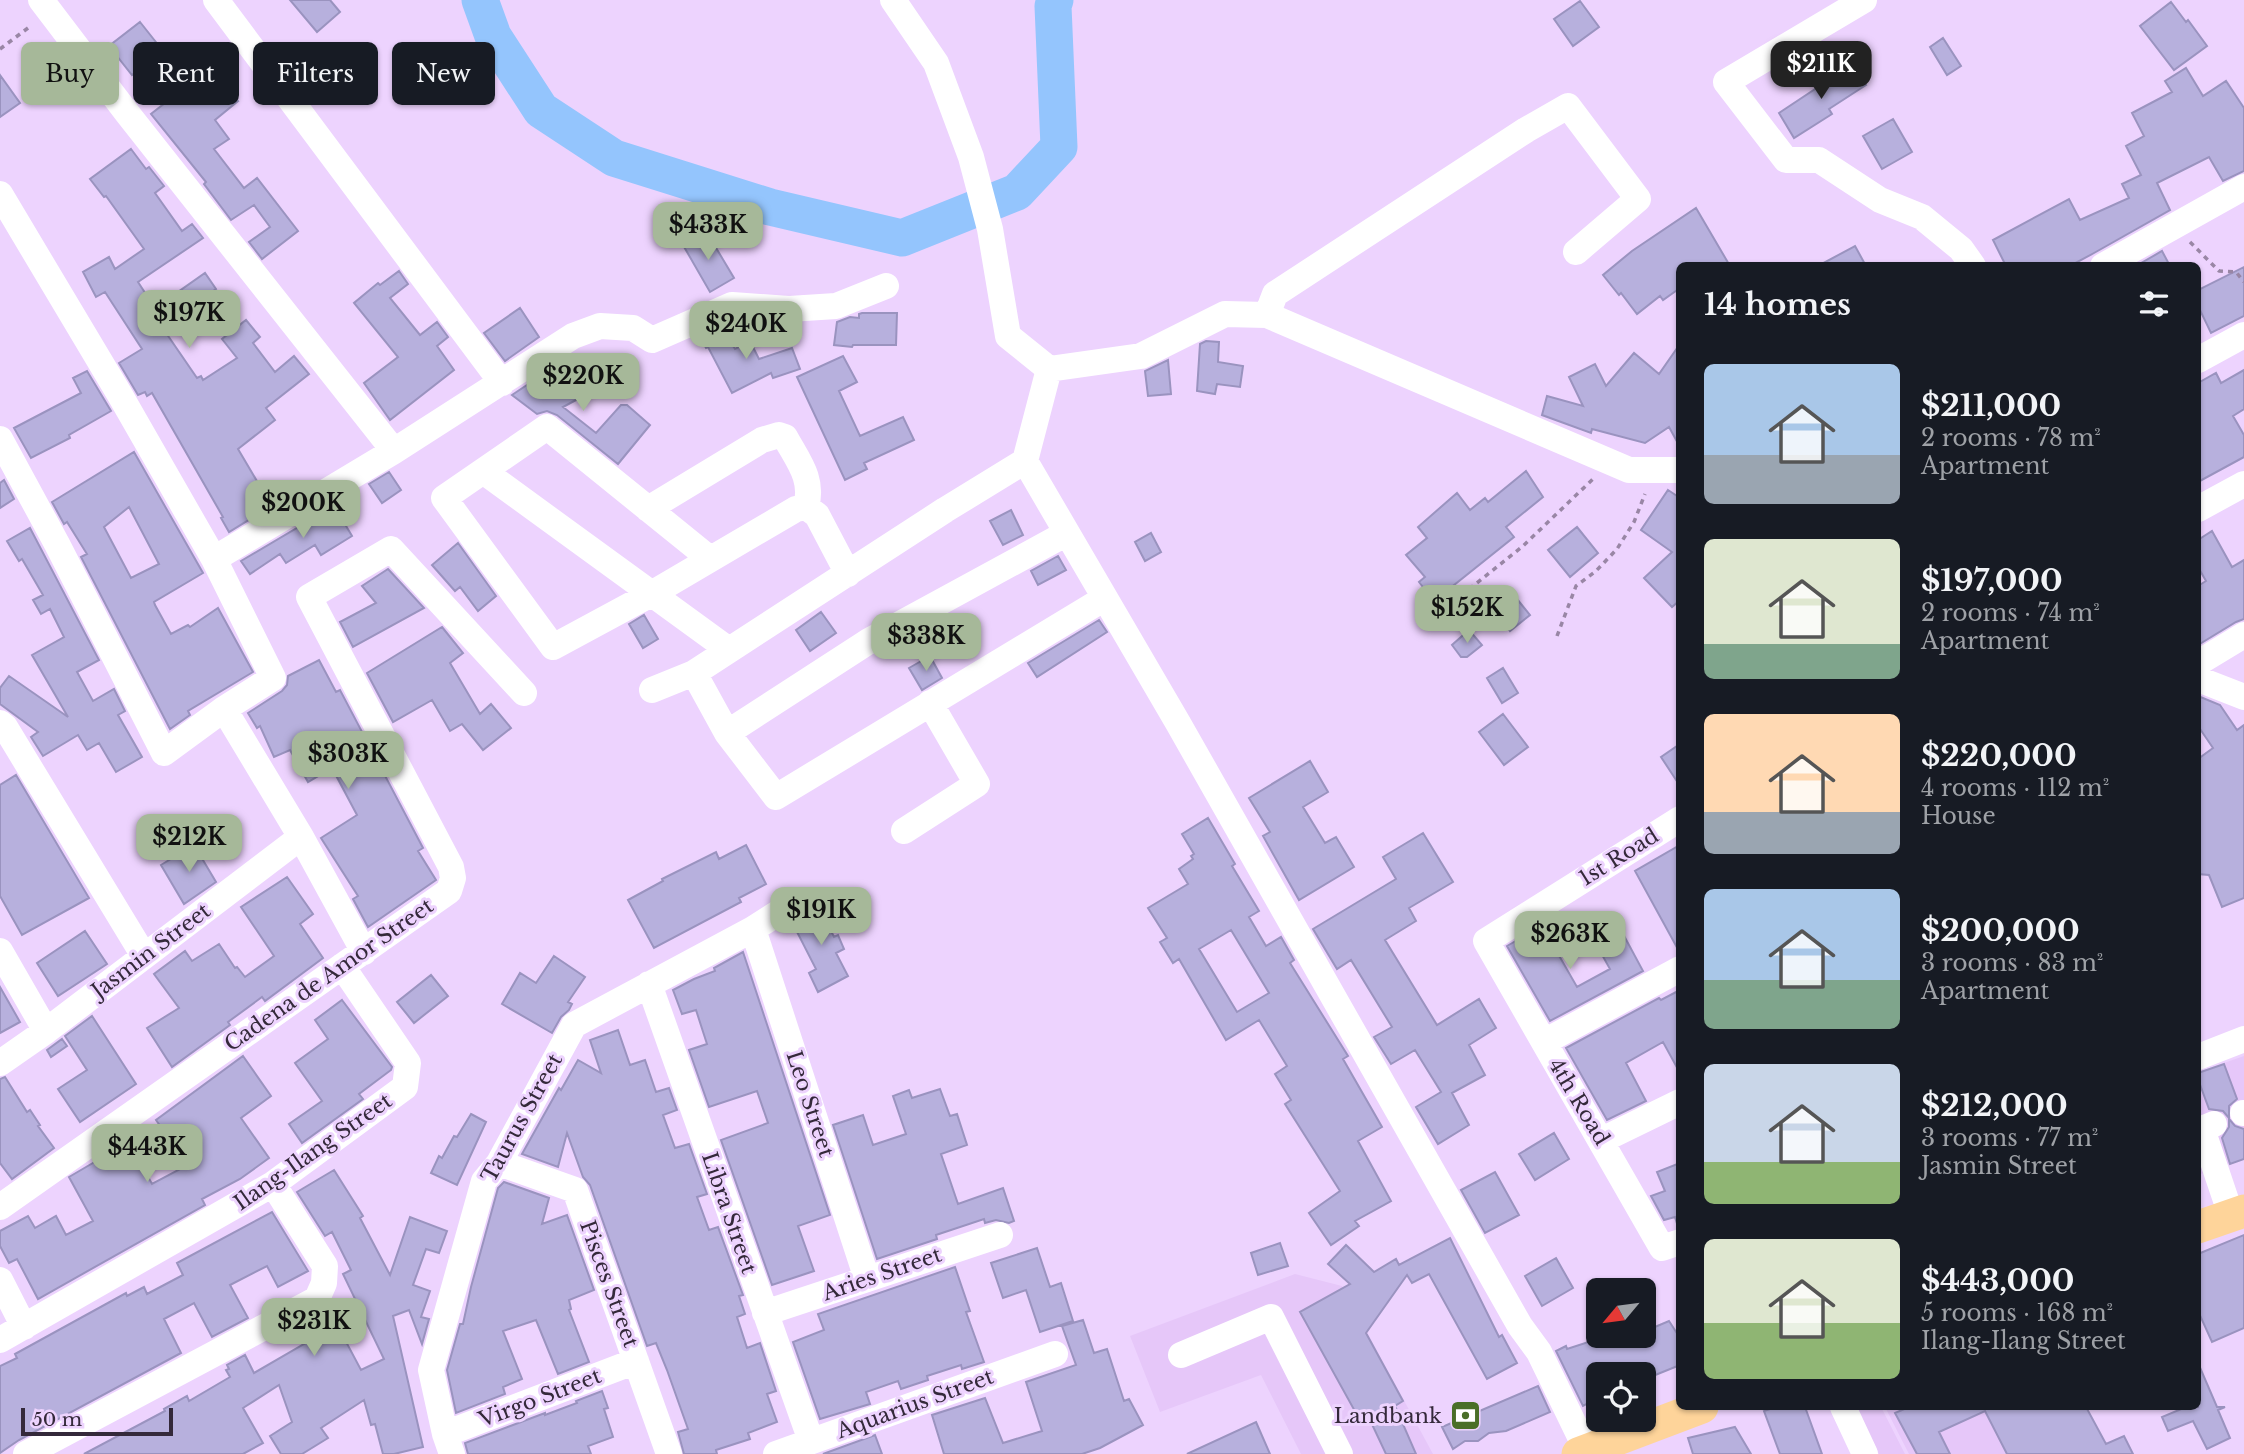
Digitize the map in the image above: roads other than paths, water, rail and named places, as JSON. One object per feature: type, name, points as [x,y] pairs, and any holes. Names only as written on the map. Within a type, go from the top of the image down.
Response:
[{"type":"main road","points":[[2201,1226],[2238,1213]]},
{"type":"main road","points":[[1583,1452],[1694,1410]]},
{"type":"street","points":[[216,0],[502,383]]},
{"type":"street","points":[[893,0],[936,63],[971,157],[990,229],[1008,337],[1049,369],[1141,356],[1225,314],[1267,315],[1629,470],[1668,470]]},
{"type":"street","points":[[1864,0],[1726,82],[1786,160],[1819,160],[1880,200],[1922,217],[1961,248],[1970,262]]},
{"type":"street","points":[[46,6],[127,113],[394,451]]},
{"type":"street","points":[[1267,315],[1275,294],[1526,130],[1568,106],[1638,200],[1576,252]]},
{"type":"street","points":[[2110,262],[2244,187]]},
{"type":"street","points":[[0,194],[107,371],[214,559],[273,678],[164,753],[0,439]]},
{"type":"street","points":[[214,559],[394,451],[573,336],[600,326],[633,328],[652,340],[732,305],[789,309],[836,306],[886,286]]},
{"type":"street","points":[[2201,358],[2244,335]]},
{"type":"street","points":[[652,690],[694,673],[1025,461],[1049,369]]},
{"type":"street","points":[[709,558],[547,427],[444,498],[553,647],[653,593],[796,509],[806,507],[817,515],[848,574]]},
{"type":"street","points":[[648,509],[762,440],[779,435],[786,437],[809,483],[810,495],[806,507]]},
{"type":"street","points":[[1025,461],[1178,723],[1520,1326],[1539,1352],[1583,1452]]},
{"type":"street","points":[[483,471],[729,650]]},
{"type":"street","points":[[2201,507],[2244,484]]},
{"type":"street","points":[[727,733],[869,641],[1067,533]]},
{"type":"street","name":"Cadena de Amor Street","points":[[3,1197],[449,891],[453,878],[451,867],[309,597],[391,549],[524,693]]},
{"type":"street","points":[[694,673],[727,733],[776,797],[1105,598]]},
{"type":"street","points":[[2201,677],[2244,635]]},
{"type":"street","points":[[2201,678],[2244,697]]},
{"type":"street","points":[[904,831],[977,784],[930,703]]},
{"type":"street","name":"Ilang-Ilang Street","points":[[0,1340],[273,1184],[405,1087],[408,1063],[353,959],[301,837],[225,709]]},
{"type":"street","points":[[0,723],[5,727],[144,956]]},
{"type":"street","name":"1st Road","points":[[1486,941],[1676,822]]},
{"type":"street","name":"Jasmin Street","points":[[0,1063],[301,837]]},
{"type":"street","name":"Taurus Street","points":[[449,1444],[431,1370],[484,1181],[499,1163],[575,1025],[753,929],[792,904]]},
{"type":"street","name":"Leo Street","points":[[753,929],[867,1279]]},
{"type":"street","name":"4th Road","points":[[1486,941],[1662,1248],[1676,1243]]},
{"type":"street","points":[[0,951],[46,1031]]},
{"type":"street","points":[[1544,1042],[1676,971]]},
{"type":"street","name":"Libra Street","points":[[649,984],[811,1441]]},
{"type":"street","points":[[2201,1056],[2244,1039]]},
{"type":"street","points":[[1601,1140],[1676,1104]]},
{"type":"street","points":[[2214,1124],[2202,1129],[2238,1213]]},
{"type":"street","name":"Pisces Street","points":[[499,1163],[575,1190],[669,1454]]},
{"type":"street","points":[[26,1454],[317,1299],[324,1283],[325,1266],[273,1184]]},
{"type":"street","name":"Aries Street","points":[[765,1313],[1000,1235]]},
{"type":"street","points":[[0,1280],[24,1327]]},
{"type":"street","points":[[1181,1355],[1270,1317],[1340,1454]]},
{"type":"street","name":"Aquarius Street","points":[[776,1454],[1055,1354]]},
{"type":"street","name":"Virgo Street","points":[[449,1444],[636,1361]]},
{"type":"street","points":[[1844,1410],[1865,1454]]},
{"type":"waterway","points":[[480,0],[493,36],[541,110],[614,158],[770,207],[902,238],[1017,192],[1059,147],[1053,6],[1055,0]]},
{"type":"place","name":"Landbank","points":[[1465,1416]]}]
